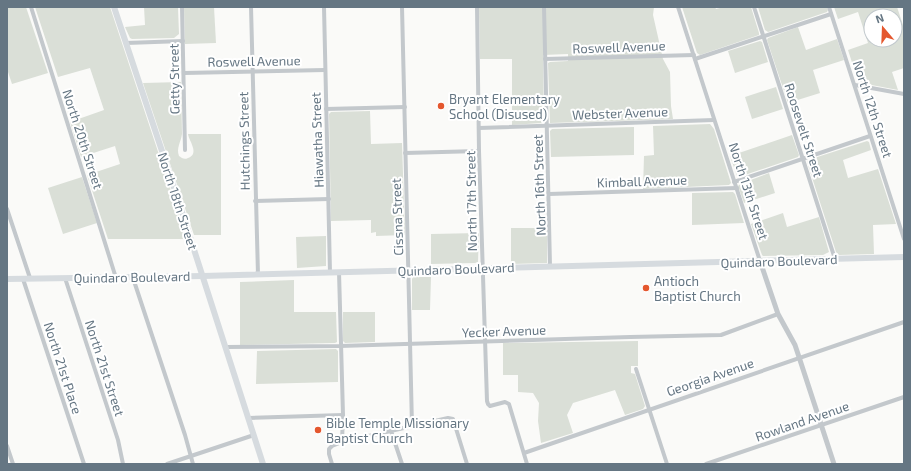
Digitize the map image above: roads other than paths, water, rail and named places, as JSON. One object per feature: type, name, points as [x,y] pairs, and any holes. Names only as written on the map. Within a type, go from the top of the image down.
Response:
[{"type":"main road","name":"North 18th Street","points":[[114,7],[203,276],[263,464]]},
{"type":"main road","name":"Quindaro Boulevard","points":[[7,279],[258,275],[904,257]]},
{"type":"street","name":"North 20th Street","points":[[30,7],[116,278]]},
{"type":"street","name":"Getty Street","points":[[182,7],[185,150]]},
{"type":"street","name":"Hutchings Street","points":[[251,7],[258,275]]},
{"type":"street","name":"Hiawatha Street","points":[[324,7],[330,273]]},
{"type":"street","name":"Cissna Street","points":[[402,7],[412,426]]},
{"type":"street","name":"North 17th Street","points":[[477,7],[484,341],[488,404],[490,406],[505,402],[508,404],[527,464]]},
{"type":"street","name":"North 16th Street","points":[[544,7],[550,266]]},
{"type":"street","name":"North 13th Street","points":[[678,7],[778,314],[795,345],[834,464]]},
{"type":"street","name":"Roosevelt Street","points":[[754,7],[835,259]]},
{"type":"street","name":"North 12th Street","points":[[829,7],[904,239]]},
{"type":"street","name":"Roswell Avenue","points":[[545,59],[695,57],[831,14]]},
{"type":"street","points":[[126,43],[183,41]]},
{"type":"street","name":"Roswell Avenue","points":[[184,73],[325,70]]},
{"type":"street","points":[[855,85],[904,94]]},
{"type":"street","points":[[326,109],[405,107]]},
{"type":"street","name":"Webster Avenue","points":[[479,128],[714,120]]},
{"type":"street","points":[[734,182],[870,136]]},
{"type":"street","points":[[405,153],[479,151]]},
{"type":"street","name":"Kimball Avenue","points":[[549,194],[737,188]]},
{"type":"street","points":[[255,201],[329,200]]},
{"type":"street","points":[[7,209],[26,279]]},
{"type":"street","points":[[339,272],[343,415],[342,442]]},
{"type":"street","name":"North 21st Street","points":[[64,278],[118,440],[123,464]]},
{"type":"street","points":[[133,278],[185,435],[193,464]]},
{"type":"street","name":"North 21st Place","points":[[26,279],[84,464]]},
{"type":"street","name":"Yecker Avenue","points":[[226,347],[340,346],[721,335],[778,314]]},
{"type":"street","name":"Georgia Avenue","points":[[524,453],[904,322]]},
{"type":"street","points":[[636,369],[667,464]]},
{"type":"street","name":"Rowland Avenue","points":[[706,464],[904,397]]},
{"type":"street","points":[[249,418],[343,415]]},
{"type":"street","points":[[332,464],[329,449],[332,446],[342,442],[448,418],[453,419],[467,464]]},
{"type":"street","points":[[391,431],[402,464]]},
{"type":"street","points":[[167,464],[254,435]]},
{"type":"street","points":[[7,446],[13,464]]},
{"type":"place","name":"Bryant Elementary School (Disused)","points":[[441,106]]},
{"type":"place","name":"Antioch Baptist Church","points":[[646,288]]},
{"type":"place","name":"Bible Temple Missionary Baptist Church","points":[[318,430]]}]
